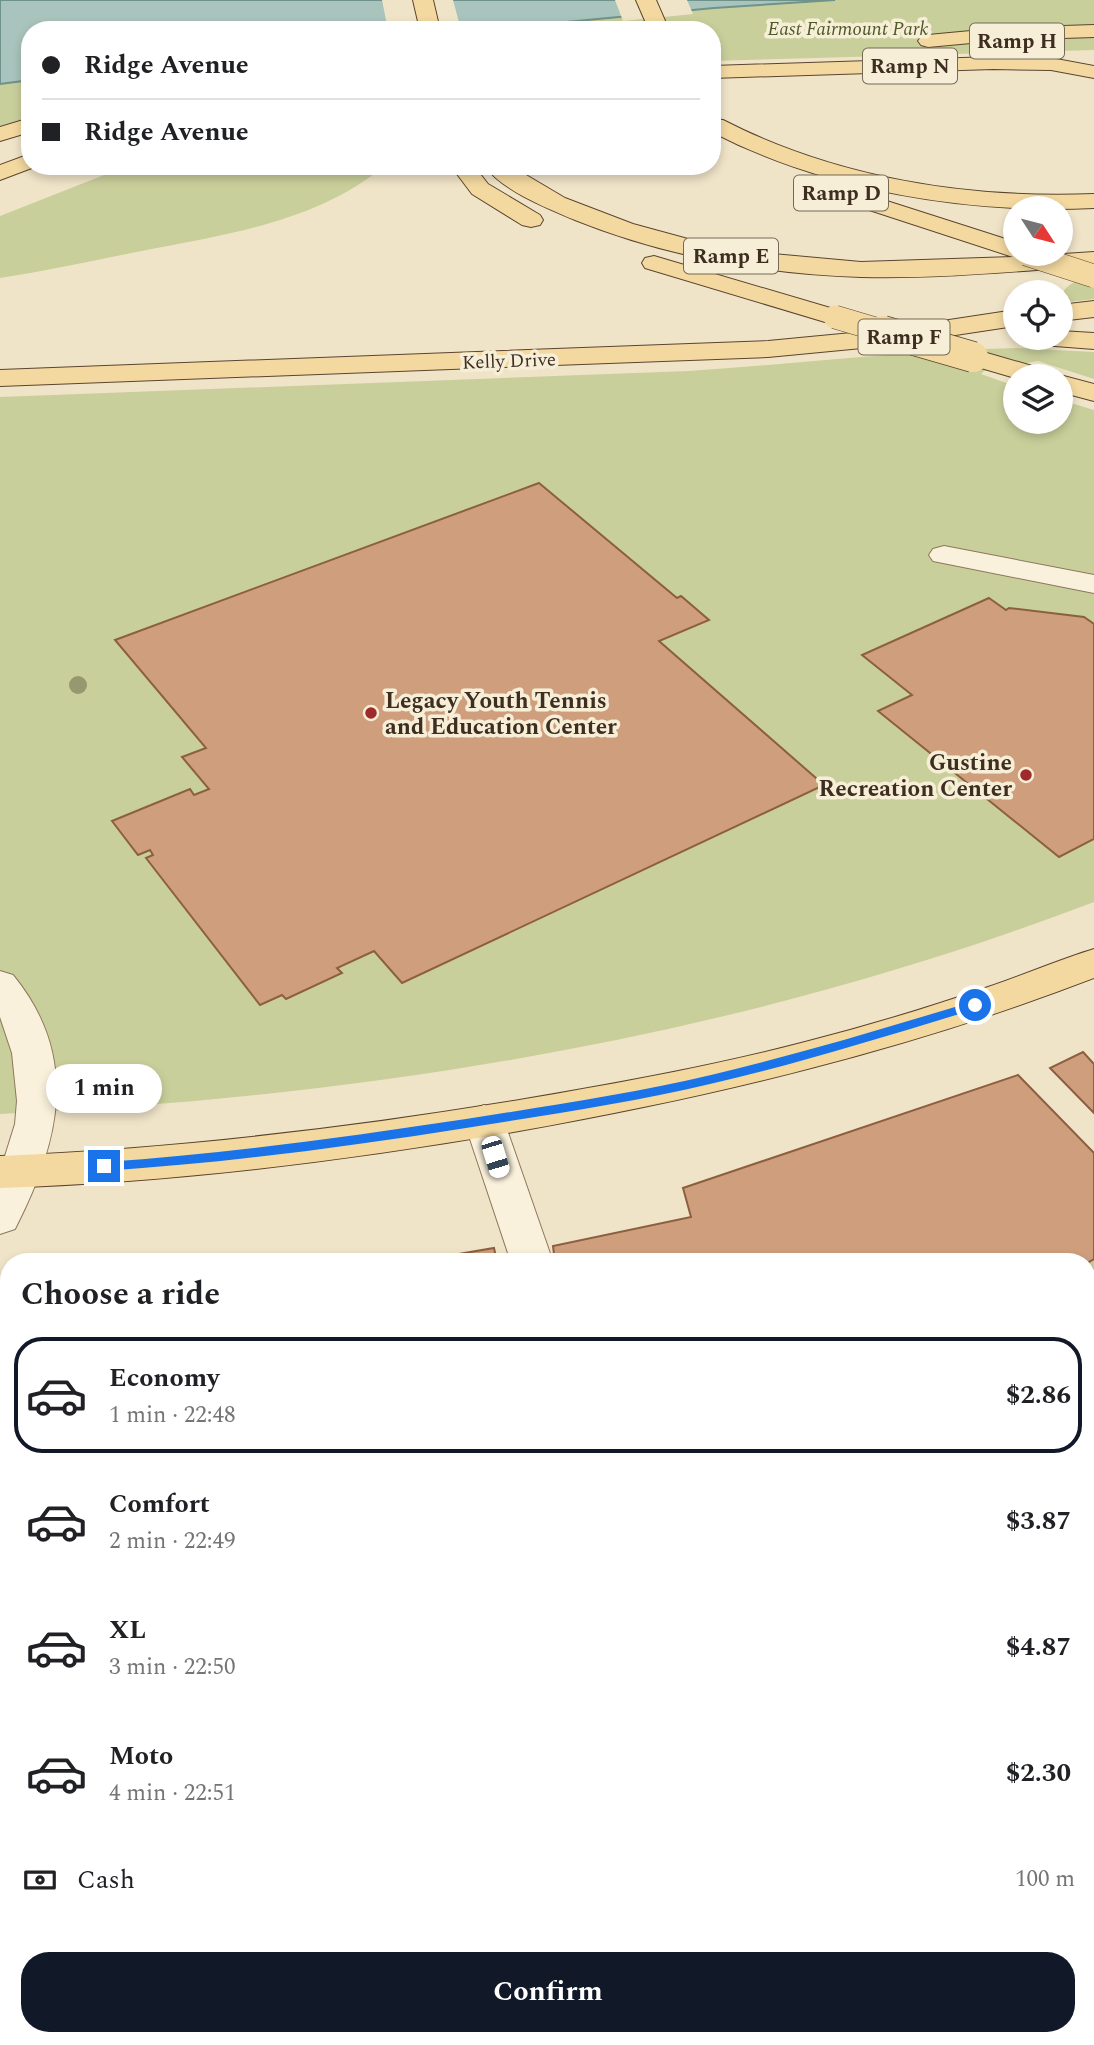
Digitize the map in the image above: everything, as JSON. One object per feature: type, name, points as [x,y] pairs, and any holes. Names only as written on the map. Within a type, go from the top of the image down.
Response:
[{"type":"main road","points":[[423,0],[428,21]]},
{"type":"main road","points":[[646,0],[655,21]]},
{"type":"main road","points":[[913,42],[1003,34],[1094,31]]},
{"type":"main road","name":"Ramp H","points":[[939,40],[1094,44]]},
{"type":"main road","points":[[721,52],[781,49]]},
{"type":"main road","name":"Ramp N","points":[[721,72],[993,63],[1051,64],[1094,72]]},
{"type":"main road","points":[[0,116],[21,112]]},
{"type":"main road","points":[[0,134],[21,128]]},
{"type":"main road","points":[[721,128],[775,155],[858,179],[909,190],[1047,202],[1094,201]]},
{"type":"main road","name":"Ramp D","points":[[721,130],[741,146],[796,176],[1003,246]]},
{"type":"main road","points":[[0,154],[21,148]]},
{"type":"main road","points":[[0,173],[21,165]]},
{"type":"main road","points":[[469,175],[480,189],[503,205],[555,230]]},
{"type":"main road","name":"Ramp E","points":[[509,175],[537,195],[587,216],[644,235],[745,259],[828,268],[883,270],[1094,259]]},
{"type":"main road","points":[[998,198],[1094,191]]},
{"type":"main road","name":"Ramp F","points":[[634,257],[1003,366]]},
{"type":"main road","points":[[1063,266],[1094,276]]},
{"type":"main road","points":[[1073,311],[1094,309]]},
{"type":"main road","name":"Kelly Drive","points":[[0,378],[768,349],[883,338],[1003,320]]},
{"type":"main road","points":[[883,338],[1003,337]]},
{"type":"main road","points":[[1073,340],[1094,341]]},
{"type":"main road","points":[[1073,387],[1094,393]]},
{"type":"main road","points":[[11,1171],[205,1160],[334,1144],[585,1105],[710,1080],[810,1054],[952,1013],[1094,963]]},
{"type":"street","points":[[944,555],[1094,584]]},
{"type":"street","points":[[0,985],[11,998],[15,1041],[37,1066],[39,1094],[37,1119],[11,1171],[0,1217]]},
{"type":"street","points":[[484,1121],[529,1253]]},
{"type":"green space","name":"East Fairmount Park","points":[[835,0],[1094,0],[1094,50],[721,61],[721,21],[577,21]]},
{"type":"green space","points":[[21,81],[21,135],[0,141],[0,84]]},
{"type":"green space","points":[[104,175],[372,175],[333,199],[276,221],[217,236],[0,278],[0,216]]},
{"type":"green space","points":[[1094,275],[1094,299],[1073,302],[1073,283]]},
{"type":"green space","points":[[976,349],[1094,352],[1094,379],[1073,372],[1073,364],[1047,364],[1038,361],[1003,364],[1003,367],[981,374],[1003,382],[1003,434],[1073,434],[1073,404],[1094,410],[1094,902],[962,949],[828,989],[692,1023],[556,1052],[418,1075],[279,1093],[140,1106],[0,1114],[0,397],[688,371]]},
{"type":"water","points":[[0,0],[835,0],[577,21],[21,21],[21,81],[0,84]]},
{"type":"pier","points":[[382,0],[453,0],[459,21],[386,21]]},
{"type":"pier","points":[[615,0],[687,0],[693,14],[623,21]]},
{"type":"building","name":"Legacy Youth Tennis and Education Center","points":[[539,483],[677,598],[681,596],[709,620],[659,641],[824,785],[402,983],[374,951],[337,968],[342,973],[286,999],[282,995],[260,1005],[146,858],[153,855],[150,850],[138,855],[112,821],[190,789],[194,795],[209,789],[182,757],[206,748],[115,640]]},
{"type":"building","name":"Gustine Recreation Center","points":[[989,598],[1006,610],[1009,608],[1084,617],[1094,624],[1094,839],[1059,857],[878,711],[912,695],[862,655]]},
{"type":"building","points":[[1083,1052],[1094,1064],[1094,1113],[1050,1068]]},
{"type":"building","points":[[1018,1075],[1094,1153],[1094,1253],[554,1253],[553,1246],[691,1217],[683,1188]]},
{"type":"building","points":[[494,1248],[495,1253],[465,1253]]},
{"type":"place","name":"Legacy Youth Tennis and Education Center","points":[[371,713]]},
{"type":"place","name":"Gustine Recreation Center","points":[[1026,775]]},
{"type":"route","points":[[104,1166],[205,1160],[320,1146],[585,1105],[710,1080],[835,1048],[975,1005]]}]
